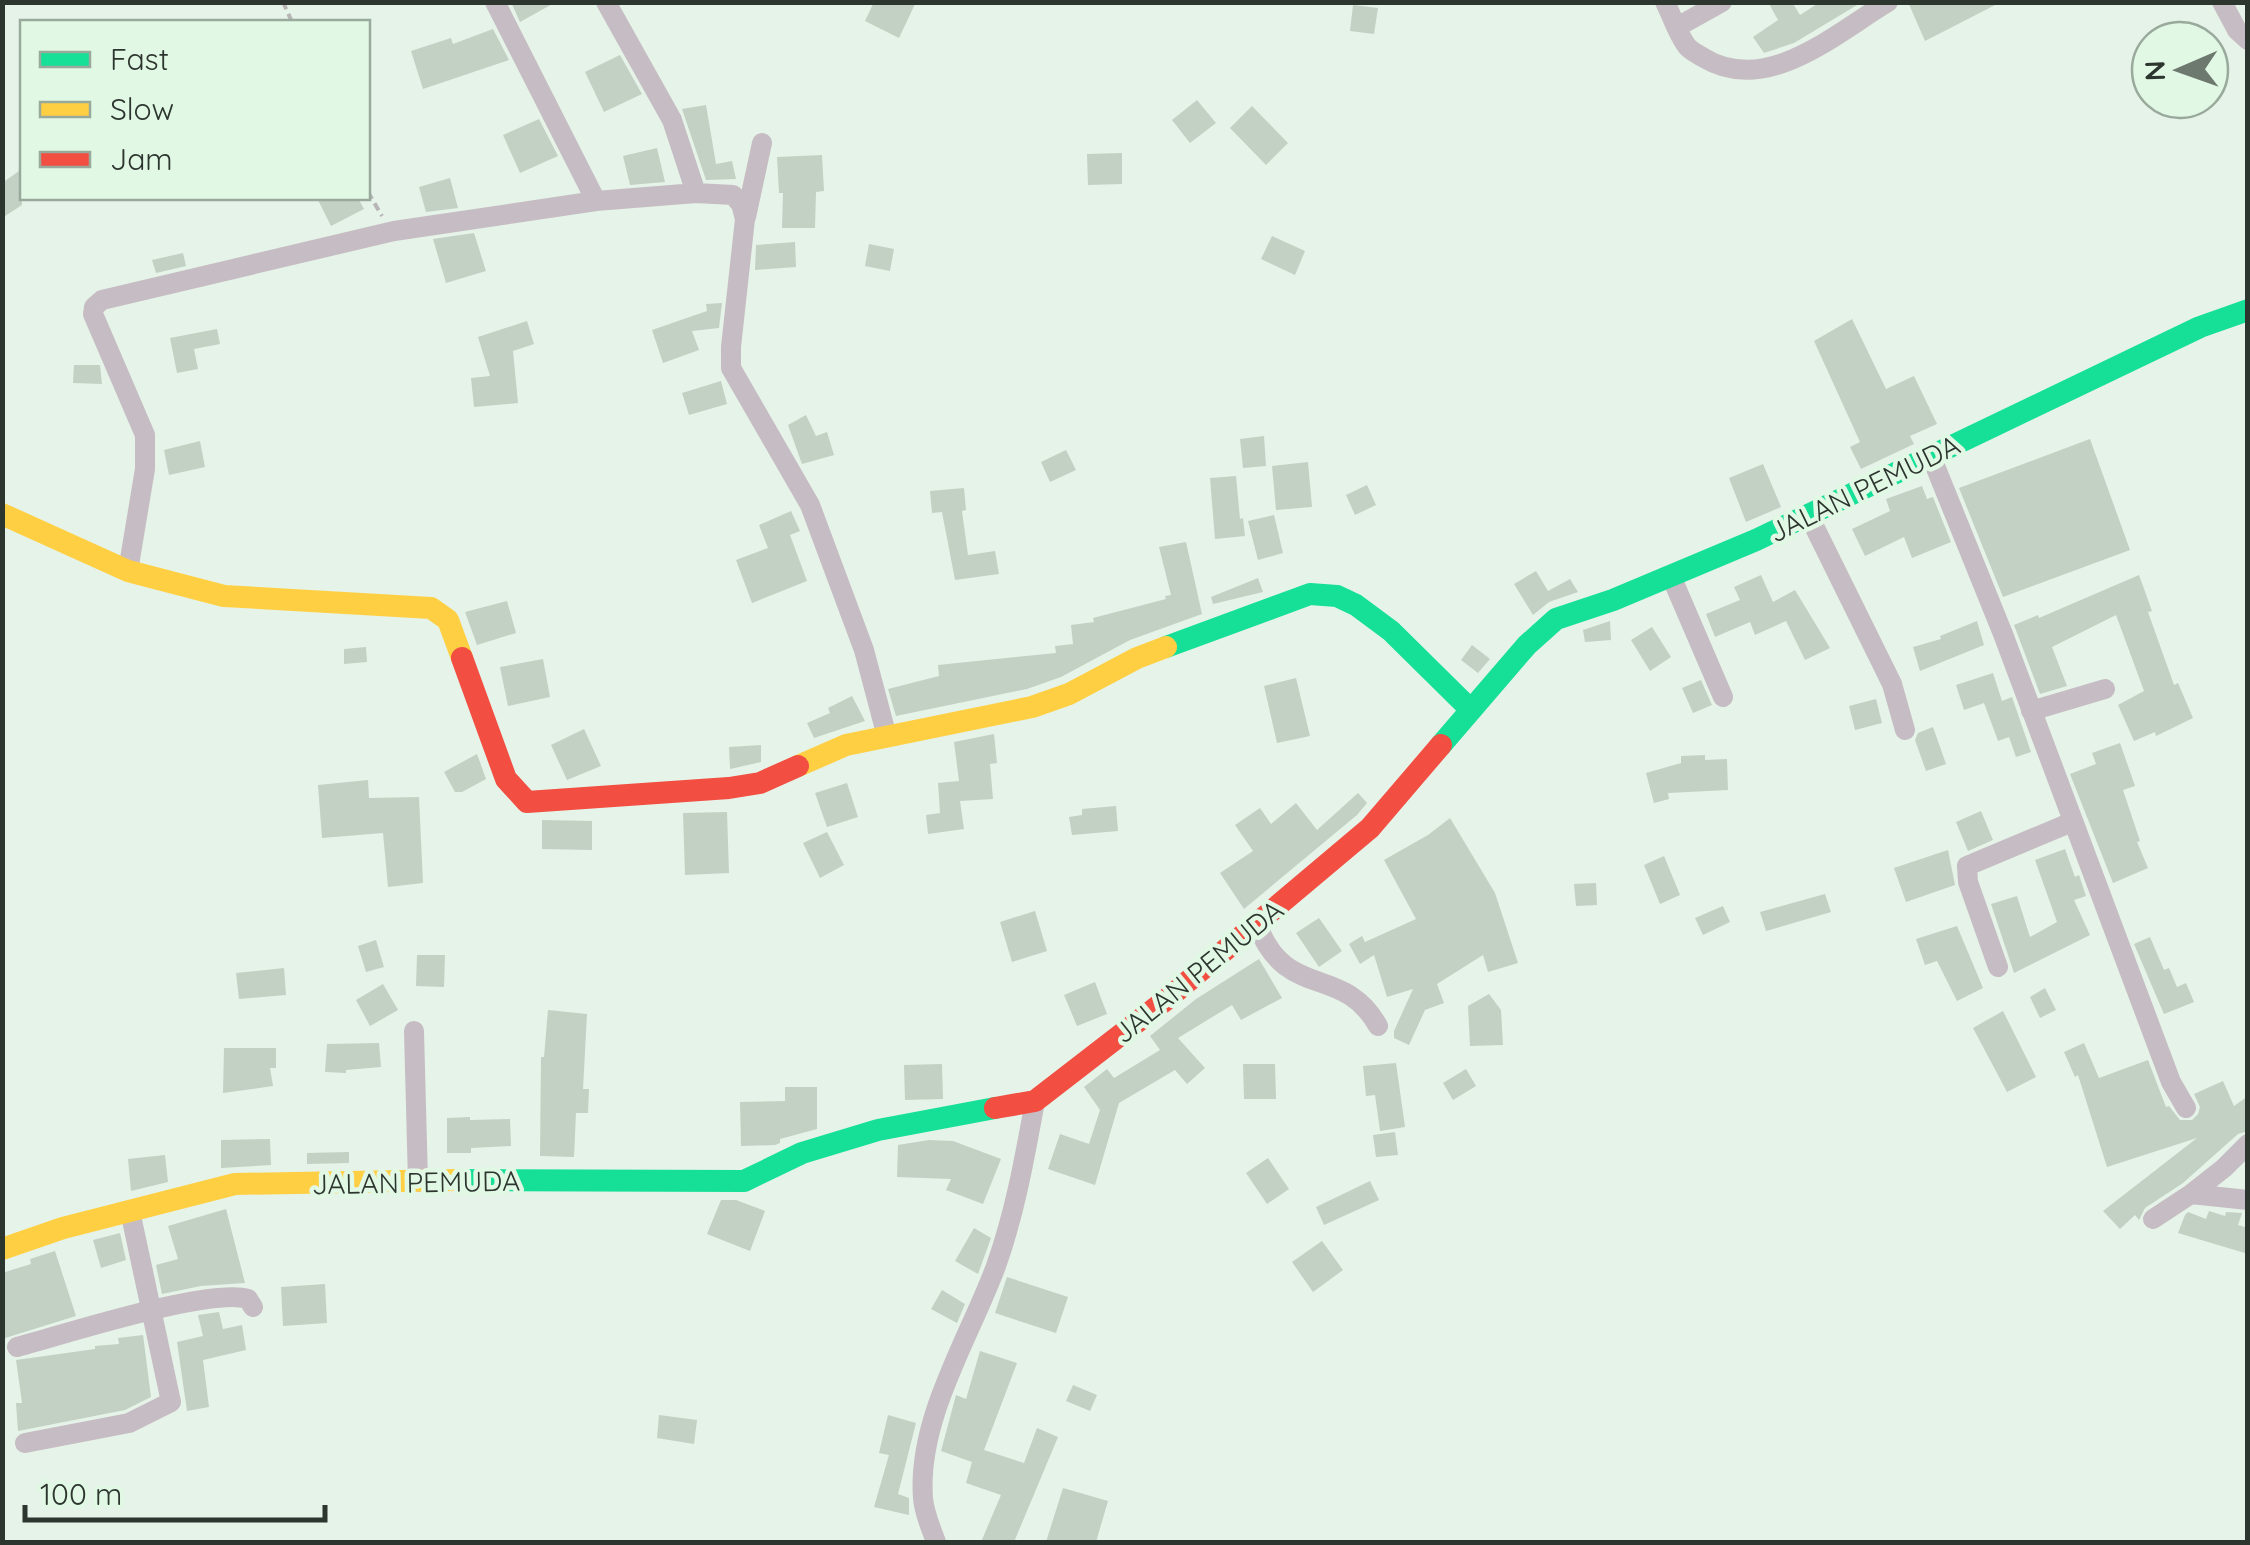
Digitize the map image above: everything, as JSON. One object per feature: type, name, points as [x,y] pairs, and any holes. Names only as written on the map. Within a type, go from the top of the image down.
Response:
[{"type":"street","points":[[495,2],[596,202]]},
{"type":"street","points":[[606,2],[672,120],[696,193]]},
{"type":"street","points":[[1665,2],[1687,48],[1734,71],[1765,68],[1798,57],[1888,2]]},
{"type":"street","points":[[1677,26],[1722,2]]},
{"type":"street","points":[[2222,2],[2237,30],[2248,40]]},
{"type":"street","points":[[762,143],[746,219],[732,368],[810,505],[864,650],[887,737]]},
{"type":"street","points":[[128,571],[145,469],[145,434],[94,314],[94,306],[102,300],[394,232],[596,202],[696,193],[733,195],[746,219]]},
{"type":"street","name":"JALAN PEMUDA","points":[[2,1249],[63,1228],[235,1184],[542,1179],[744,1181],[802,1153],[878,1130],[1035,1101],[1167,999],[1370,828],[1527,645],[1556,619],[1671,576],[2200,327],[2248,310]]},
{"type":"street","points":[[1931,456],[2171,1082],[2186,1108]]},
{"type":"street","points":[[2,514],[128,571],[224,596],[431,608],[448,620],[506,779],[527,802],[760,783],[846,745],[1051,700],[1137,658],[1310,594],[1336,595],[1360,606],[1440,676],[1471,710]]},
{"type":"street","points":[[1808,514],[1892,684],[1905,730]]},
{"type":"street","points":[[1671,576],[1723,698]]},
{"type":"street","points":[[2031,711],[2105,689]]},
{"type":"street","points":[[1998,966],[1968,882],[1967,866],[2072,822]]},
{"type":"street","points":[[1257,924],[1264,944],[1281,966],[1353,996],[1370,1011],[1378,1026]]},
{"type":"street","points":[[414,1031],[418,1182]]},
{"type":"street","points":[[936,1542],[923,1500],[924,1461],[932,1418],[997,1262],[1024,1162],[1035,1101]]},
{"type":"street","points":[[2153,1218],[2191,1194],[2248,1144]]},
{"type":"street","points":[[2224,1168],[2248,1192]]},
{"type":"street","points":[[2191,1194],[2248,1200]]},
{"type":"street","points":[[25,1443],[129,1424],[171,1402],[130,1211]]},
{"type":"street","points":[[18,1347],[152,1311],[227,1296],[248,1299],[252,1307]]},
{"type":"building","points":[[511,2],[556,2],[520,22]]},
{"type":"building","points":[[874,2],[916,2],[899,38],[865,21]]},
{"type":"building","points":[[1768,2],[1792,2],[1800,15],[1820,2],[1862,2],[1794,43],[1764,53],[1753,37],[1778,20]]},
{"type":"building","points":[[1908,2],[2001,2],[1925,41]]},
{"type":"building","points":[[1353,5],[1378,8],[1374,34],[1350,31]]},
{"type":"building","points":[[493,29],[509,60],[423,89],[411,51],[451,38],[453,44]]},
{"type":"building","points":[[620,55],[642,94],[604,112],[585,72]]},
{"type":"building","points":[[1197,100],[1216,123],[1190,143],[1172,120]]},
{"type":"building","points":[[706,105],[716,164],[732,161],[736,179],[706,180],[682,109]]},
{"type":"building","points":[[1252,106],[1288,143],[1266,165],[1230,128]]},
{"type":"building","points":[[539,119],[558,156],[520,173],[503,135]]},
{"type":"building","points":[[657,148],[665,182],[630,185],[623,156]]},
{"type":"building","points":[[1122,153],[1122,184],[1088,185],[1087,154]]},
{"type":"building","points":[[822,155],[824,191],[816,192],[815,228],[782,228],[783,193],[779,193],[777,157]]},
{"type":"building","points":[[20,170],[22,205],[2,218],[2,183]]},
{"type":"building","points":[[450,178],[458,208],[426,212],[419,187]]},
{"type":"building","points":[[318,200],[359,200],[364,209],[331,226]]},
{"type":"building","points":[[474,233],[486,271],[446,283],[433,239]]},
{"type":"building","points":[[1272,236],[1305,251],[1295,275],[1261,259]]},
{"type":"building","points":[[795,242],[796,267],[755,270],[756,245]]},
{"type":"building","points":[[869,244],[894,249],[890,271],[865,266]]},
{"type":"building","points":[[183,253],[186,266],[156,273],[152,260]]},
{"type":"building","points":[[722,303],[719,328],[692,331],[699,350],[663,363],[652,330],[707,311],[706,304]]},
{"type":"building","points":[[1852,319],[1886,389],[1914,376],[1937,424],[1910,436],[1914,444],[1861,469],[1850,447],[1860,442],[1814,341]]},
{"type":"building","points":[[527,321],[534,344],[513,351],[518,403],[474,407],[471,378],[490,376],[478,337]]},
{"type":"building","points":[[217,329],[220,344],[194,349],[198,369],[177,373],[170,338]]},
{"type":"building","points":[[74,365],[100,365],[102,384],[73,383]]},
{"type":"building","points":[[721,381],[727,404],[689,415],[682,393]]},
{"type":"building","points":[[806,415],[816,436],[827,432],[834,455],[802,464],[788,425]]},
{"type":"building","points":[[1264,436],[1266,466],[1243,468],[1240,439]]},
{"type":"building","points":[[2090,439],[2130,550],[2003,597],[1959,488]]},
{"type":"building","points":[[200,441],[205,467],[169,475],[164,450]]},
{"type":"building","points":[[1066,450],[1076,470],[1050,482],[1041,462]]},
{"type":"building","points":[[1308,462],[1312,507],[1276,510],[1272,466]]},
{"type":"building","points":[[1763,464],[1781,507],[1746,522],[1729,478]]},
{"type":"building","points":[[1236,476],[1245,536],[1215,539],[1210,478]]},
{"type":"building","points":[[1367,485],[1376,505],[1355,515],[1346,495]]},
{"type":"building","points":[[1922,486],[1927,499],[1933,497],[1951,542],[1912,558],[1904,537],[1865,556],[1852,529],[1890,511],[1886,499]]},
{"type":"building","points":[[964,488],[966,510],[962,511],[968,555],[995,551],[999,574],[955,580],[942,512],[932,513],[930,491]]},
{"type":"building","points":[[791,511],[800,531],[790,535],[807,581],[752,603],[736,560],[768,548],[759,525]]},
{"type":"building","points":[[1274,515],[1283,553],[1258,560],[1248,521]]},
{"type":"building","points":[[1186,542],[1202,614],[1130,640],[1061,677],[1027,689],[896,716],[888,689],[939,676],[938,665],[1056,653],[1055,646],[1073,644],[1071,625],[1094,622],[1093,618],[1166,599],[1171,595],[1159,547]]},
{"type":"building","points":[[1536,571],[1548,591],[1570,579],[1578,592],[1549,602],[1533,615],[1514,584]]},
{"type":"building","points":[[1761,575],[1773,602],[1795,590],[1830,648],[1805,660],[1786,621],[1755,635],[1750,622],[1715,637],[1706,614],[1740,600],[1734,587]]},
{"type":"building","points":[[2139,575],[2174,685],[2178,683],[2193,718],[2156,736],[2155,732],[2134,741],[2118,705],[2144,691],[2116,615],[2052,647],[2067,686],[2040,694],[2014,625]]},
{"type":"building","points":[[1258,578],[1263,592],[1213,604],[1211,597]]},
{"type":"building","points":[[507,601],[516,633],[477,645],[465,612]]},
{"type":"building","points":[[1610,621],[1611,640],[1585,642],[1583,630]]},
{"type":"building","points":[[1977,621],[1984,645],[1920,671],[1913,647],[1941,639],[1940,636]]},
{"type":"building","points":[[1652,627],[1671,657],[1650,671],[1631,640]]},
{"type":"building","points":[[1472,645],[1490,659],[1478,673],[1461,660]]},
{"type":"building","points":[[366,647],[367,662],[344,664],[344,649]]},
{"type":"building","points":[[543,659],[550,697],[508,706],[500,667]]},
{"type":"building","points":[[1993,673],[2002,701],[2012,697],[2031,752],[2016,757],[2009,737],[1998,741],[1984,703],[1964,710],[1956,685]]},
{"type":"building","points":[[1296,678],[1310,736],[1277,743],[1264,686]]},
{"type":"building","points":[[1701,680],[1712,705],[1693,713],[1682,688]]},
{"type":"building","points":[[852,696],[865,721],[814,738],[807,723],[830,713],[828,708]]},
{"type":"building","points":[[1876,699],[1882,723],[1855,730],[1849,706]]},
{"type":"building","points":[[1933,727],[1946,764],[1926,771],[1915,740],[1918,733]]},
{"type":"building","points":[[584,729],[601,766],[567,780],[551,745]]},
{"type":"building","points":[[994,734],[997,763],[990,764],[993,799],[960,801],[964,829],[928,834],[926,815],[940,813],[938,783],[959,781],[954,742]]},
{"type":"building","points":[[2120,743],[2135,786],[2123,790],[2148,868],[2113,883],[2070,774],[2096,764],[2092,753]]},
{"type":"building","points":[[761,745],[761,762],[730,769],[729,747]]},
{"type":"building","points":[[477,754],[486,779],[455,792],[444,772]]},
{"type":"building","points":[[1705,755],[1705,760],[1727,759],[1728,790],[1668,793],[1669,799],[1654,803],[1646,773],[1681,763],[1681,756]]},
{"type":"building","points":[[368,780],[369,798],[419,797],[423,883],[388,887],[383,833],[322,838],[318,785]]},
{"type":"building","points":[[847,783],[858,817],[827,827],[815,793]]},
{"type":"building","points":[[1358,793],[1367,803],[1357,815],[1244,909],[1220,873],[1253,851],[1235,825],[1260,808],[1271,824],[1296,803],[1317,830]]},
{"type":"building","points":[[1116,806],[1118,831],[1072,835],[1069,817],[1082,815],[1082,809]]},
{"type":"building","points":[[1981,811],[1993,840],[1968,851],[1956,822]]},
{"type":"building","points":[[727,812],[729,873],[685,875],[683,813]]},
{"type":"building","points":[[1450,818],[1495,893],[1518,963],[1488,972],[1483,955],[1437,984],[1444,1003],[1425,1010],[1409,1045],[1394,1038],[1394,1031],[1413,989],[1387,997],[1374,955],[1360,964],[1349,944],[1362,936],[1365,942],[1416,919],[1384,860]]},
{"type":"building","points":[[542,820],[592,821],[592,850],[542,849]]},
{"type":"building","points":[[827,832],[844,865],[820,878],[803,843]]},
{"type":"building","points":[[2065,849],[2086,896],[2074,900],[2090,935],[2014,973],[1991,904],[2017,896],[2030,937],[2057,922],[2035,860]]},
{"type":"building","points":[[1948,850],[1955,885],[1906,902],[1894,868]]},
{"type":"building","points":[[1664,856],[1680,895],[1660,904],[1644,865]]},
{"type":"building","points":[[1596,883],[1597,905],[1576,906],[1574,884]]},
{"type":"building","points":[[1825,894],[1831,912],[1766,931],[1760,912]]},
{"type":"building","points":[[1723,906],[1730,922],[1703,935],[1695,918]]},
{"type":"building","points":[[1035,911],[1047,951],[1012,962],[1000,922]]},
{"type":"building","points":[[1319,918],[1342,951],[1319,967],[1296,933]]},
{"type":"building","points":[[1957,926],[1983,988],[1957,1001],[1937,961],[1925,965],[1916,939]]},
{"type":"building","points":[[2150,937],[2164,970],[2169,968],[2177,987],[2186,983],[2194,1002],[2164,1014],[2134,944]]},
{"type":"building","points":[[376,940],[384,967],[366,972],[358,946]]},
{"type":"building","points":[[417,955],[445,955],[444,987],[416,986]]},
{"type":"building","points":[[1259,959],[1282,998],[1241,1020],[1232,1005],[1178,1038],[1205,1068],[1187,1084],[1175,1070],[1119,1103],[1095,1185],[1048,1169],[1060,1134],[1089,1144],[1100,1110],[1084,1087],[1107,1069],[1114,1078],[1160,1050],[1150,1036],[1196,999]]},
{"type":"building","points":[[284,968],[286,995],[239,999],[236,973]]},
{"type":"building","points":[[1095,982],[1107,1014],[1077,1026],[1064,995]]},
{"type":"building","points":[[383,984],[398,1010],[370,1026],[356,1000]]},
{"type":"building","points":[[2045,988],[2056,1010],[2040,1018],[2030,997]]},
{"type":"building","points":[[1489,994],[1501,1010],[1503,1045],[1470,1046],[1468,1006]]},
{"type":"building","points":[[548,1010],[587,1014],[583,1089],[589,1089],[588,1113],[576,1113],[574,1157],[540,1156],[541,1057]]},
{"type":"building","points":[[2003,1011],[2036,1077],[2007,1092],[1973,1028]]},
{"type":"building","points":[[379,1043],[381,1067],[325,1072],[327,1044]]},
{"type":"building","points":[[2084,1043],[2099,1078],[2148,1060],[2166,1107],[2180,1120],[2192,1120],[2198,1114],[2200,1107],[2194,1094],[2223,1081],[2234,1106],[2248,1096],[2248,1131],[2238,1134],[2183,1183],[2145,1208],[2139,1220],[2135,1215],[2120,1229],[2103,1211],[2197,1138],[2107,1167],[2078,1075],[2075,1077],[2064,1052]]},
{"type":"building","points":[[224,1048],[276,1048],[276,1068],[270,1068],[273,1086],[223,1093]]},
{"type":"building","points":[[1396,1063],[1405,1127],[1380,1131],[1375,1095],[1366,1096],[1363,1066]]},
{"type":"building","points":[[942,1064],[943,1099],[905,1100],[904,1065]]},
{"type":"building","points":[[1243,1064],[1275,1064],[1276,1099],[1244,1099]]},
{"type":"building","points":[[1466,1069],[1476,1086],[1453,1100],[1443,1083]]},
{"type":"building","points":[[785,1087],[817,1087],[817,1129],[780,1139],[775,1145],[741,1146],[740,1102],[785,1101]]},
{"type":"building","points":[[447,1118],[510,1119],[511,1146],[447,1153]]},
{"type":"building","points":[[1395,1132],[1398,1155],[1376,1157],[1373,1135]]},
{"type":"building","points":[[270,1139],[271,1165],[221,1168],[221,1140]]},
{"type":"building","points":[[953,1141],[1001,1159],[983,1204],[946,1190],[951,1179],[897,1177],[898,1145]]},
{"type":"building","points":[[349,1152],[349,1163],[307,1164],[307,1153]]},
{"type":"building","points":[[165,1155],[168,1182],[131,1191],[128,1159]]},
{"type":"building","points":[[1268,1158],[1289,1189],[1267,1204],[1246,1173]]},
{"type":"building","points":[[1370,1181],[1379,1200],[1324,1225],[1316,1207]]},
{"type":"building","points":[[721,1200],[736,1200],[765,1211],[750,1251],[707,1234]]},
{"type":"building","points":[[226,1209],[245,1283],[162,1294],[156,1265],[178,1259],[168,1226]]},
{"type":"building","points":[[2209,1211],[2225,1216],[2226,1212],[2242,1213],[2238,1225],[2248,1228],[2248,1254],[2178,1233],[2188,1212],[2206,1219]]},
{"type":"building","points":[[974,1228],[991,1238],[978,1274],[955,1261]]},
{"type":"building","points":[[120,1233],[126,1260],[101,1268],[93,1240]]},
{"type":"building","points":[[1322,1241],[1343,1270],[1313,1292],[1292,1262]]},
{"type":"building","points":[[55,1251],[76,1316],[2,1339],[2,1273]]},
{"type":"building","points":[[1007,1277],[1068,1297],[1056,1333],[995,1313]]},
{"type":"building","points":[[325,1284],[327,1323],[283,1326],[281,1287]]},
{"type":"building","points":[[942,1290],[965,1304],[957,1323],[931,1309]]},
{"type":"building","points":[[219,1312],[223,1329],[242,1325],[246,1350],[203,1360],[209,1407],[187,1411],[177,1342],[203,1336],[198,1315]]},
{"type":"building","points":[[143,1335],[151,1397],[125,1410],[18,1431],[16,1403],[22,1403],[16,1360],[95,1349],[119,1344],[118,1338]]},
{"type":"building","points":[[980,1351],[1017,1363],[984,1450],[1024,1463],[1037,1428],[1058,1437],[1014,1542],[981,1542],[1001,1495],[966,1483],[972,1462],[941,1451],[956,1395],[966,1399]]},
{"type":"building","points":[[1073,1385],[1097,1395],[1090,1411],[1066,1401]]},
{"type":"building","points":[[659,1415],[697,1420],[694,1444],[657,1438]]},
{"type":"building","points":[[888,1415],[916,1423],[898,1494],[909,1498],[909,1515],[874,1507],[889,1455],[879,1453]]},
{"type":"building","points":[[1063,1488],[1108,1501],[1096,1542],[1046,1542]]},
{"type":"traffic: fast","points":[[1441,745],[1527,645],[1556,619],[1613,600],[1756,540],[2200,327],[2248,310]]},
{"type":"traffic: fast","points":[[1166,647],[1310,594],[1337,596],[1391,631],[1471,710]]},
{"type":"traffic: fast","points":[[456,1180],[744,1181],[802,1153],[878,1130],[995,1108]]},
{"type":"traffic: slow","points":[[2,514],[128,571],[224,596],[431,608],[448,620],[462,658]]},
{"type":"traffic: slow","points":[[798,766],[846,745],[1032,707],[1069,694],[1166,647]]},
{"type":"traffic: slow","points":[[2,1249],[63,1228],[235,1184],[456,1180]]},
{"type":"traffic: jam","points":[[462,658],[506,779],[527,802],[729,788],[760,783],[798,766]]},
{"type":"traffic: jam","points":[[995,1108],[1035,1101],[1167,999],[1370,828],[1441,745]]}]
